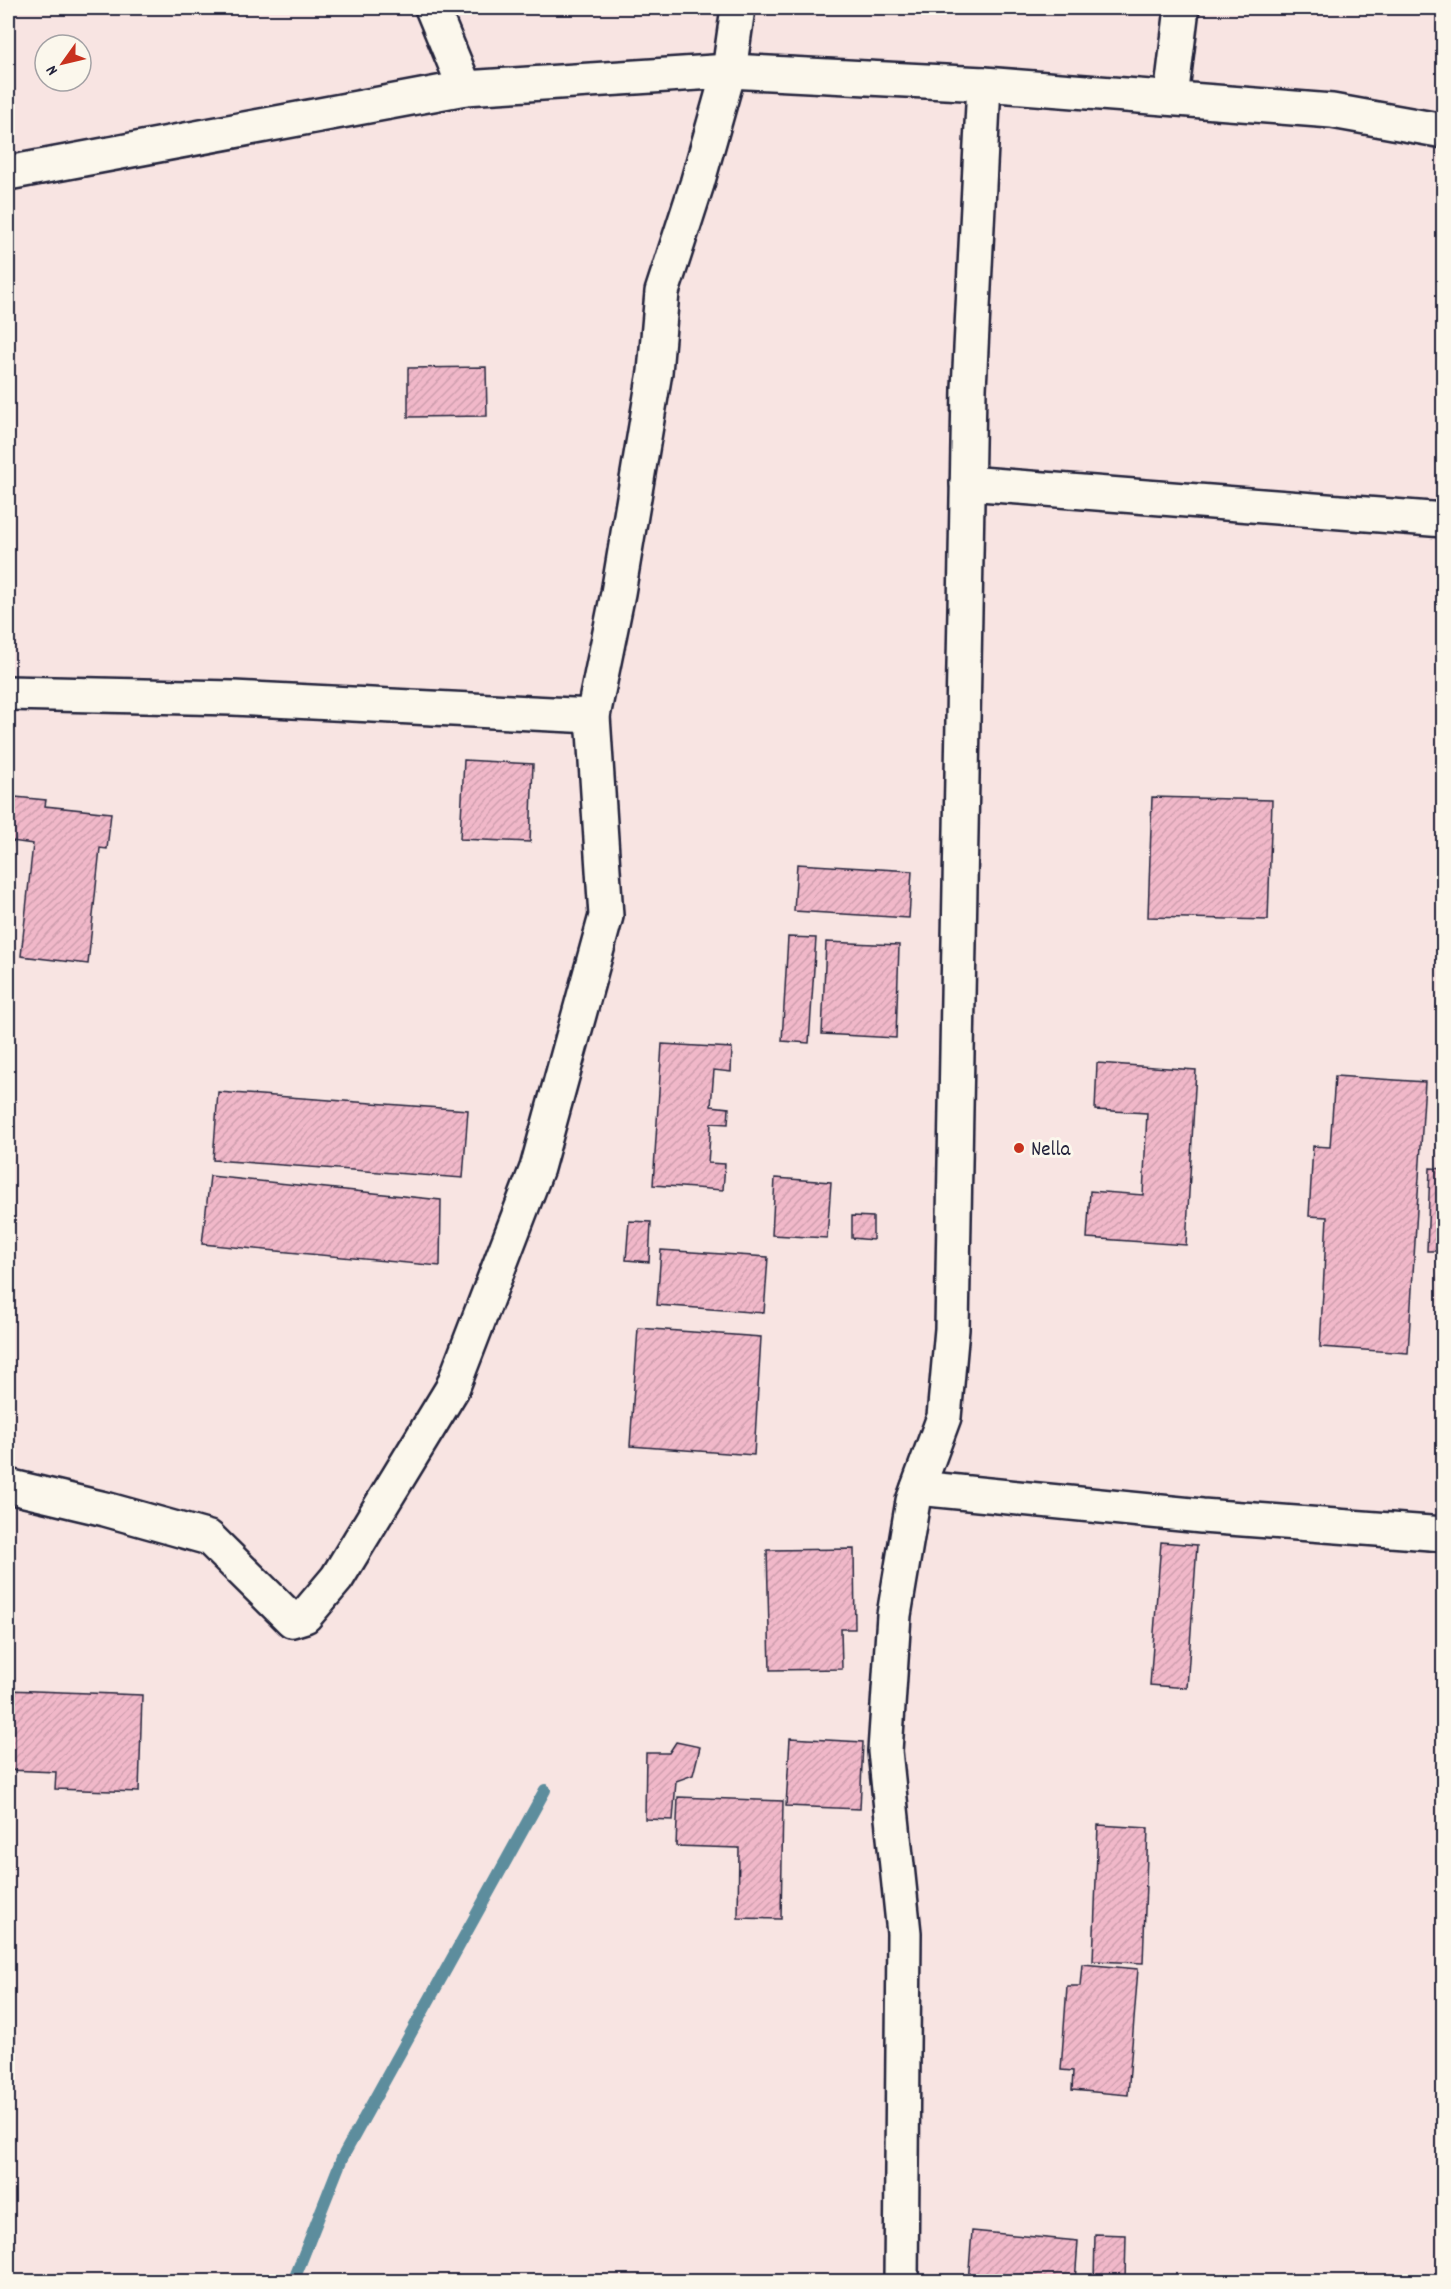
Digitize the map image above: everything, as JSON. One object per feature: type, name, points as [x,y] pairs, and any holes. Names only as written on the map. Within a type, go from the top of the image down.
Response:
[{"type":"street","points":[[432,8],[465,88]]},
{"type":"street","points":[[8,1486],[105,1509],[209,1538],[292,1620],[305,1616],[337,1578],[452,1389],[537,1168],[606,916],[593,716],[618,593],[655,372],[662,292],[697,184],[729,71],[738,8]]},
{"type":"street","points":[[1171,98],[1182,8]]},
{"type":"street","points":[[8,173],[465,88],[729,71],[984,84],[1332,111],[1443,131]]},
{"type":"street","points":[[901,2282],[904,1932],[885,1751],[894,1615],[913,1501],[945,1418],[952,1329],[969,389],[984,84]]},
{"type":"street","points":[[967,483],[1443,520]]},
{"type":"street","points":[[8,693],[233,698],[593,716]]},
{"type":"street","points":[[918,1488],[1203,1516],[1443,1534]]},
{"type":"building","points":[[486,367],[487,416],[408,417],[408,368]]},
{"type":"building","points":[[464,760],[533,764],[530,842],[460,839]]},
{"type":"building","points":[[15,797],[46,800],[45,806],[111,813],[107,849],[100,848],[88,964],[21,956],[33,844],[12,841],[8,886],[8,806],[14,807]]},
{"type":"building","points":[[1152,797],[1272,800],[1268,920],[1148,917]]},
{"type":"building","points":[[797,864],[912,871],[909,918],[794,911]]},
{"type":"building","points":[[788,937],[816,938],[809,1043],[782,1041]]},
{"type":"building","points":[[826,942],[899,945],[896,1038],[822,1034]]},
{"type":"building","points":[[662,1044],[732,1048],[731,1072],[714,1070],[711,1106],[729,1108],[728,1124],[711,1123],[708,1163],[725,1164],[723,1190],[653,1185]]},
{"type":"building","points":[[1097,1063],[1196,1070],[1186,1245],[1087,1238],[1090,1191],[1143,1195],[1147,1113],[1095,1110]]},
{"type":"building","points":[[1335,1076],[1425,1082],[1408,1353],[1320,1347],[1327,1217],[1309,1216],[1313,1146],[1330,1147]]},
{"type":"building","points":[[218,1092],[468,1110],[463,1178],[213,1160]]},
{"type":"building","points":[[1430,1168],[1444,1169],[1444,1251],[1427,1251]]},
{"type":"building","points":[[210,1176],[441,1200],[440,1266],[202,1244]]},
{"type":"building","points":[[775,1178],[831,1182],[827,1238],[772,1235]]},
{"type":"building","points":[[852,1216],[873,1217],[873,1240],[852,1238]]},
{"type":"building","points":[[629,1221],[651,1222],[649,1262],[626,1260]]},
{"type":"building","points":[[661,1250],[768,1257],[764,1313],[657,1305]]},
{"type":"building","points":[[638,1328],[761,1337],[754,1455],[630,1446]]},
{"type":"building","points":[[1161,1542],[1197,1545],[1187,1688],[1150,1685]]},
{"type":"building","points":[[854,1549],[855,1629],[841,1629],[842,1669],[770,1670],[767,1550]]},
{"type":"building","points":[[8,1690],[142,1695],[139,1792],[55,1789],[56,1772],[8,1770]]},
{"type":"building","points":[[790,1738],[863,1742],[860,1809],[786,1806]]},
{"type":"building","points":[[676,1742],[700,1747],[693,1775],[676,1781],[673,1820],[645,1819],[646,1753],[669,1753]]},
{"type":"building","points":[[678,1797],[783,1801],[781,1919],[738,1918],[739,1848],[676,1846]]},
{"type":"building","points":[[1098,1825],[1148,1828],[1143,1963],[1093,1961]]},
{"type":"building","points":[[1082,1964],[1138,1969],[1128,2095],[1072,2090],[1073,2071],[1061,2070],[1067,1986],[1080,1986]]},
{"type":"building","points":[[1441,2023],[1444,2023],[1444,2066],[1440,2066]]},
{"type":"building","points":[[8,2035],[15,2035],[13,2077],[8,2077]]},
{"type":"building","points":[[972,2231],[1078,2241],[1075,2282],[968,2282]]},
{"type":"building","points":[[1095,2234],[1126,2235],[1125,2282],[1094,2282]]},
{"type":"waterway","points":[[293,2282],[342,2158],[545,1790]]},
{"type":"place","name":"Nella","points":[[1019,1148]]}]
